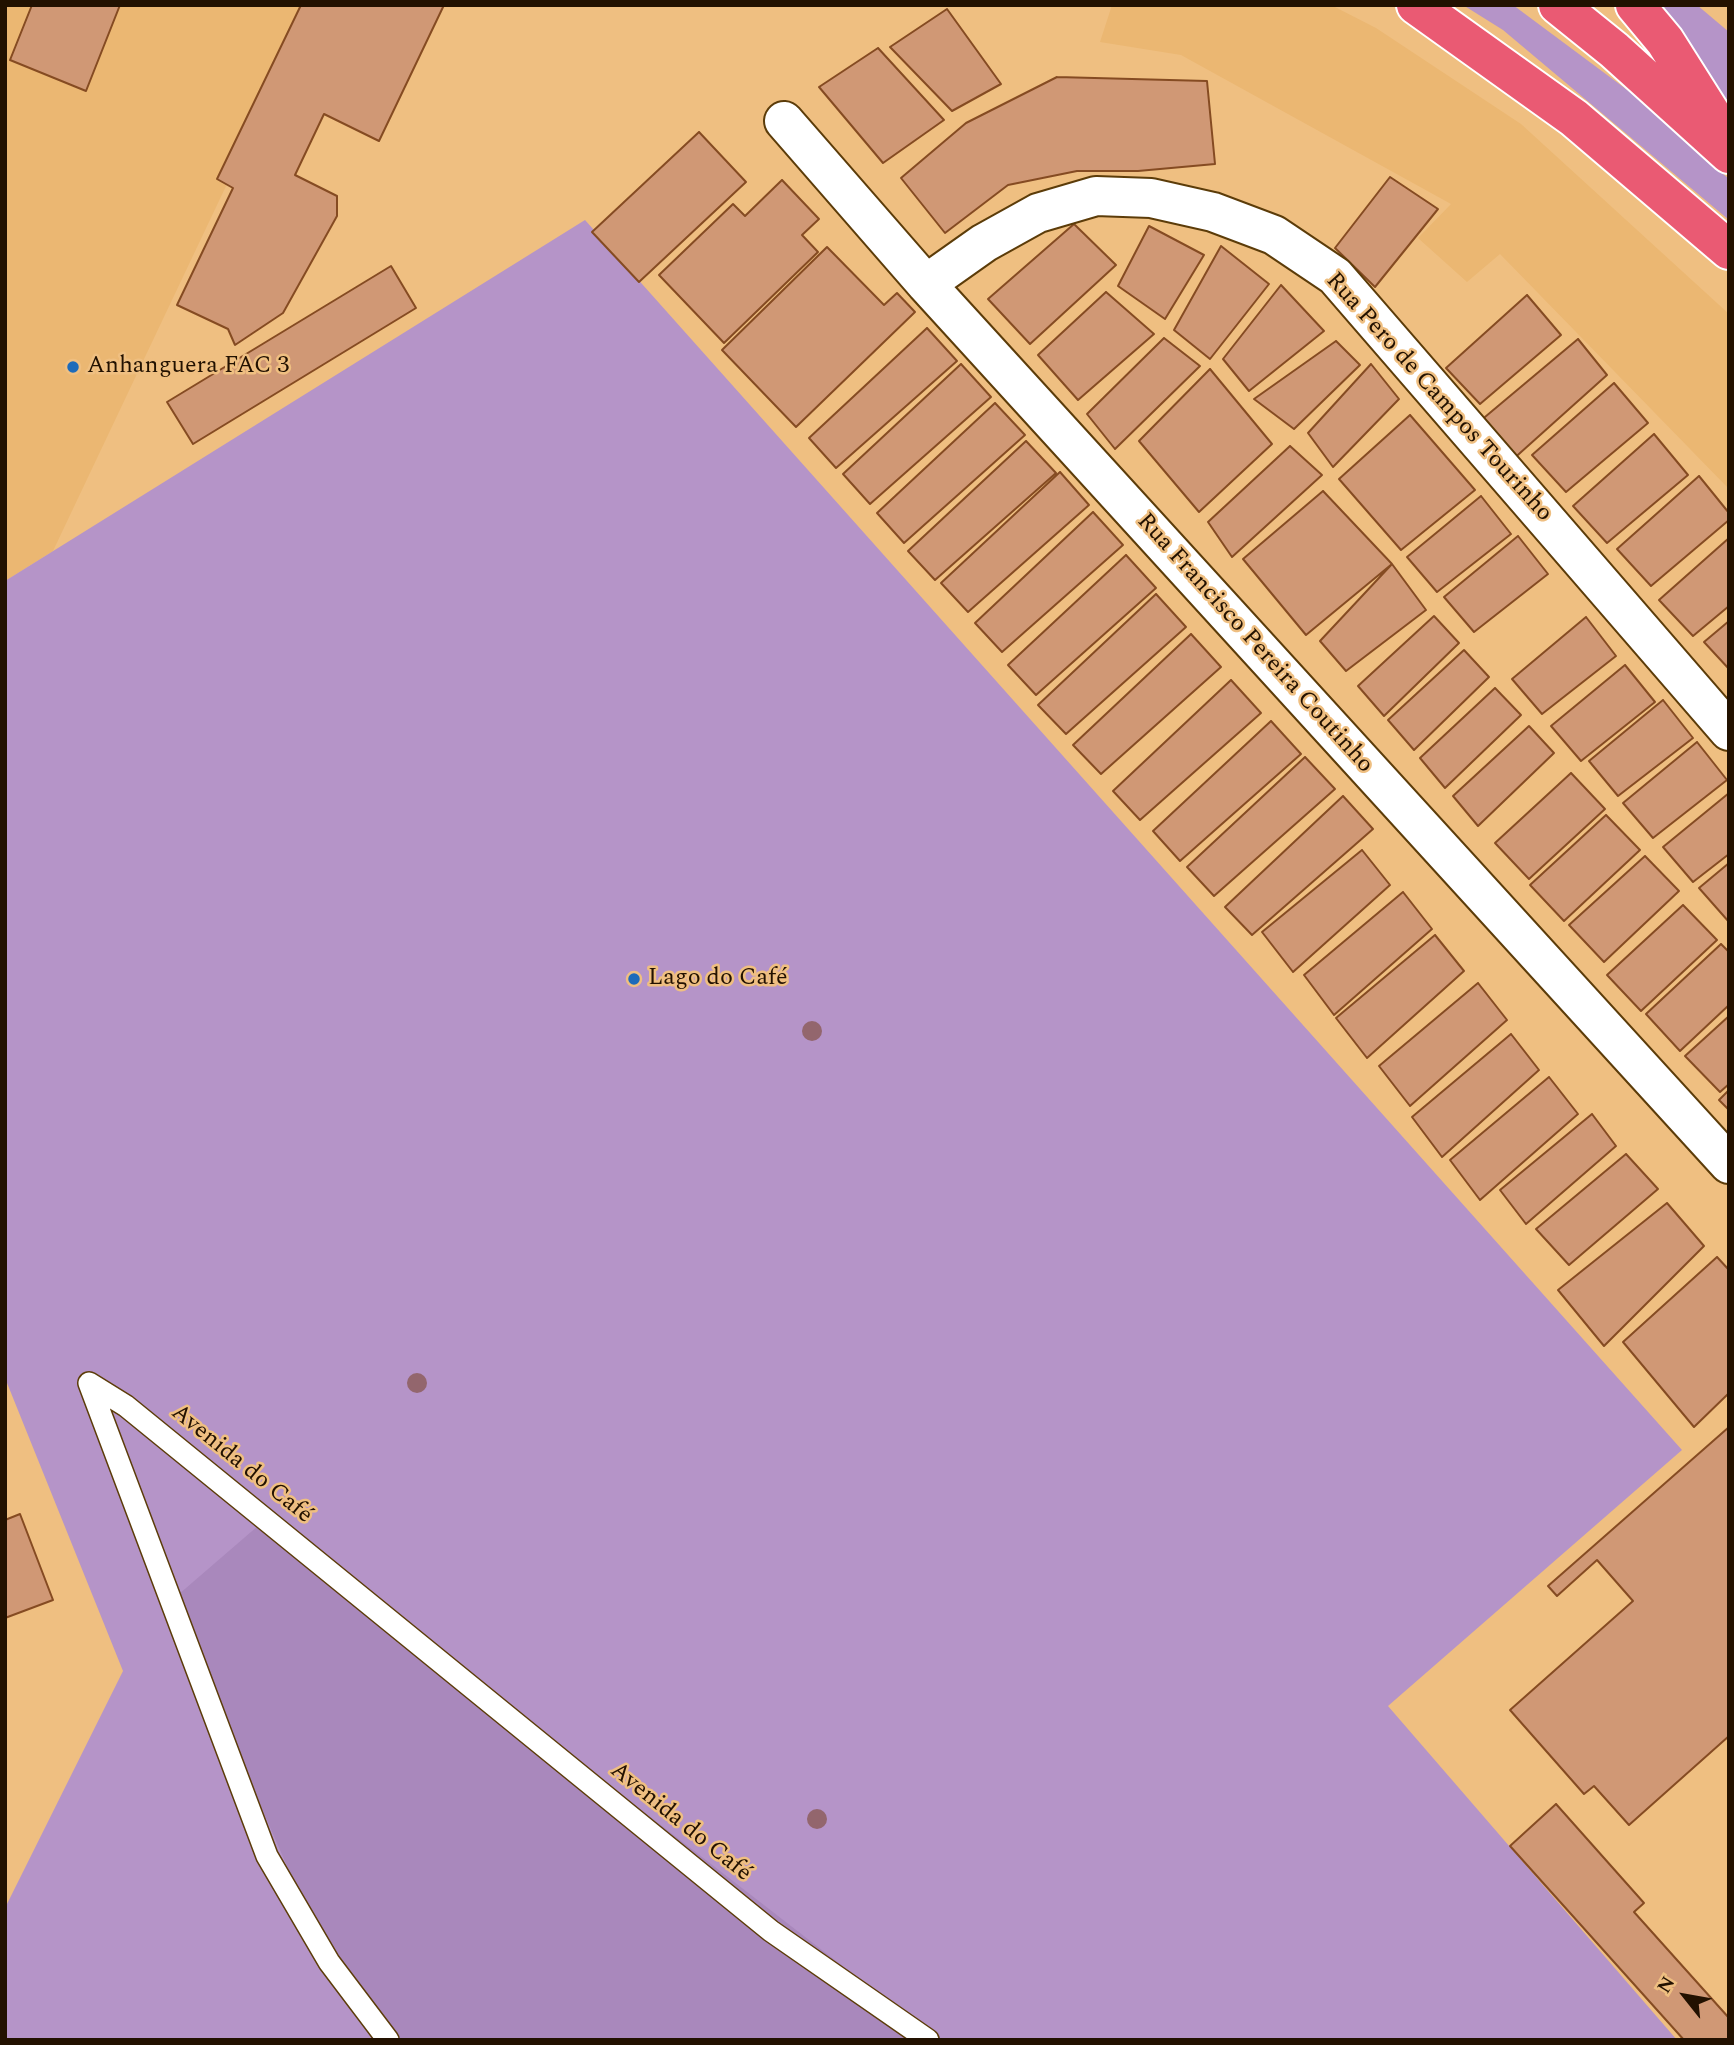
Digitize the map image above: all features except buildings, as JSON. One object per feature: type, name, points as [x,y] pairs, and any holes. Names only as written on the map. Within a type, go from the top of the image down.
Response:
[{"type":"highway","points":[[1416,5],[1574,118],[1729,250]]},
{"type":"highway","points":[[1558,5],[1615,50],[1729,155]]},
{"type":"highway","points":[[1635,5],[1665,41],[1729,142]]},
{"type":"street","name":"Rua Francisco Pereira Coutinho","points":[[784,121],[926,284],[1729,1164]]},
{"type":"street","name":"Rua Pero de Campos Tourinho","points":[[926,284],[984,243],[1038,213],[1096,196],[1151,198],[1213,212],[1274,235],[1335,276],[1729,732]]},
{"type":"lane","name":"Avenida do Café","points":[[388,2040],[329,1962],[267,1856],[89,1382],[126,1406],[771,1931],[928,2040]]},
{"type":"shaded area","name":"Anhanguera FAC 3","points":[[5,5],[301,5],[218,179],[227,184],[53,551],[5,581]]},
{"type":"shaded area","points":[[1112,5],[1331,5],[1376,28],[1521,124],[1729,314],[1729,489],[1500,254],[1467,282],[1418,238],[1451,204],[1181,55],[1100,42]]},
{"type":"shaded area","points":[[1463,5],[1513,5],[1630,92],[1729,179],[1729,220],[1503,30]]},
{"type":"shaded area","points":[[1662,5],[1697,5],[1729,32],[1729,108],[1694,62]]},
{"type":"shaded area","name":"Lago do Café","points":[[585,220],[1682,1450],[1388,1706],[1677,2040],[5,2040],[5,1908],[123,1671],[5,1378],[5,581]]},
{"type":"shaded area","points":[[266,1519],[938,2040],[388,2040],[329,1962],[171,1601]]},
{"type":"place","name":"Anhanguera FAC 3","points":[[73,367]]},
{"type":"place","name":"Lago do Café","points":[[634,979]]}]
